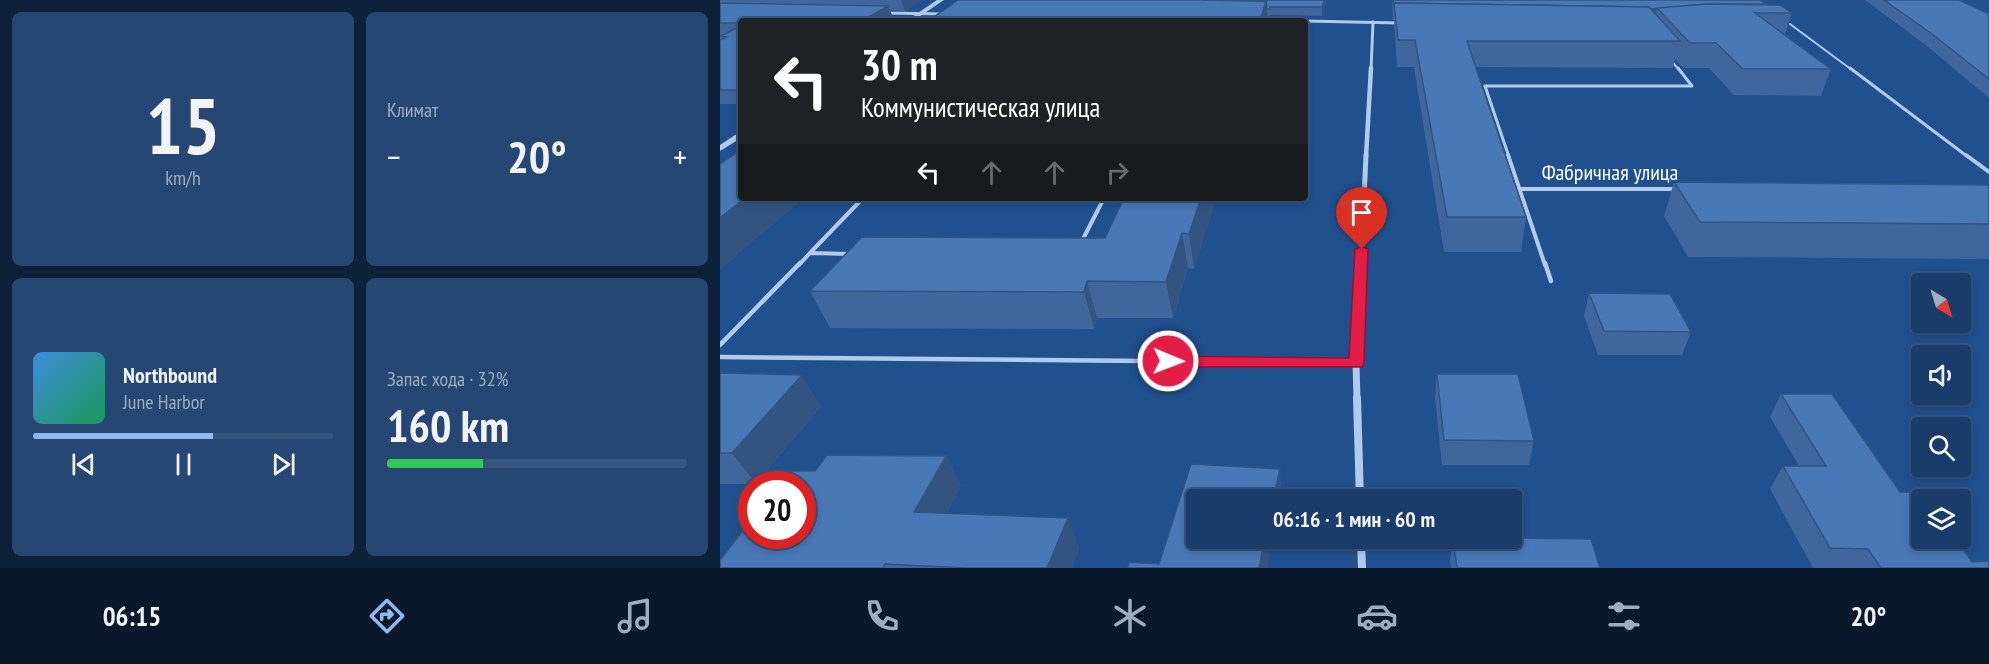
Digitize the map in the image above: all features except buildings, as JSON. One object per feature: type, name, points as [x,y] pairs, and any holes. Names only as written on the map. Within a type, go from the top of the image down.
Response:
[{"type":"street","points":[[914,18],[941,0]]},
{"type":"street","points":[[885,13],[956,14]]},
{"type":"street","points":[[1308,21],[1409,23]]},
{"type":"street","points":[[1360,489],[1356,363],[1373,22]]},
{"type":"street","points":[[720,149],[738,137]]},
{"type":"street","points":[[1361,549],[1362,568]]},
{"type":"lane","points":[[1790,24],[1989,172]]},
{"type":"lane","points":[[1551,281],[1485,86],[1692,86],[1665,53]]},
{"type":"lane","name":"Фабричная улица","points":[[1520,189],[1684,189]]},
{"type":"lane","points":[[720,345],[860,201]]},
{"type":"lane","points":[[1079,246],[1102,201]]},
{"type":"lane","points":[[810,253],[855,254]]},
{"type":"lane","points":[[720,357],[1356,363]]},
{"type":"route","points":[[1168,361],[1356,363],[1362,249]]}]
